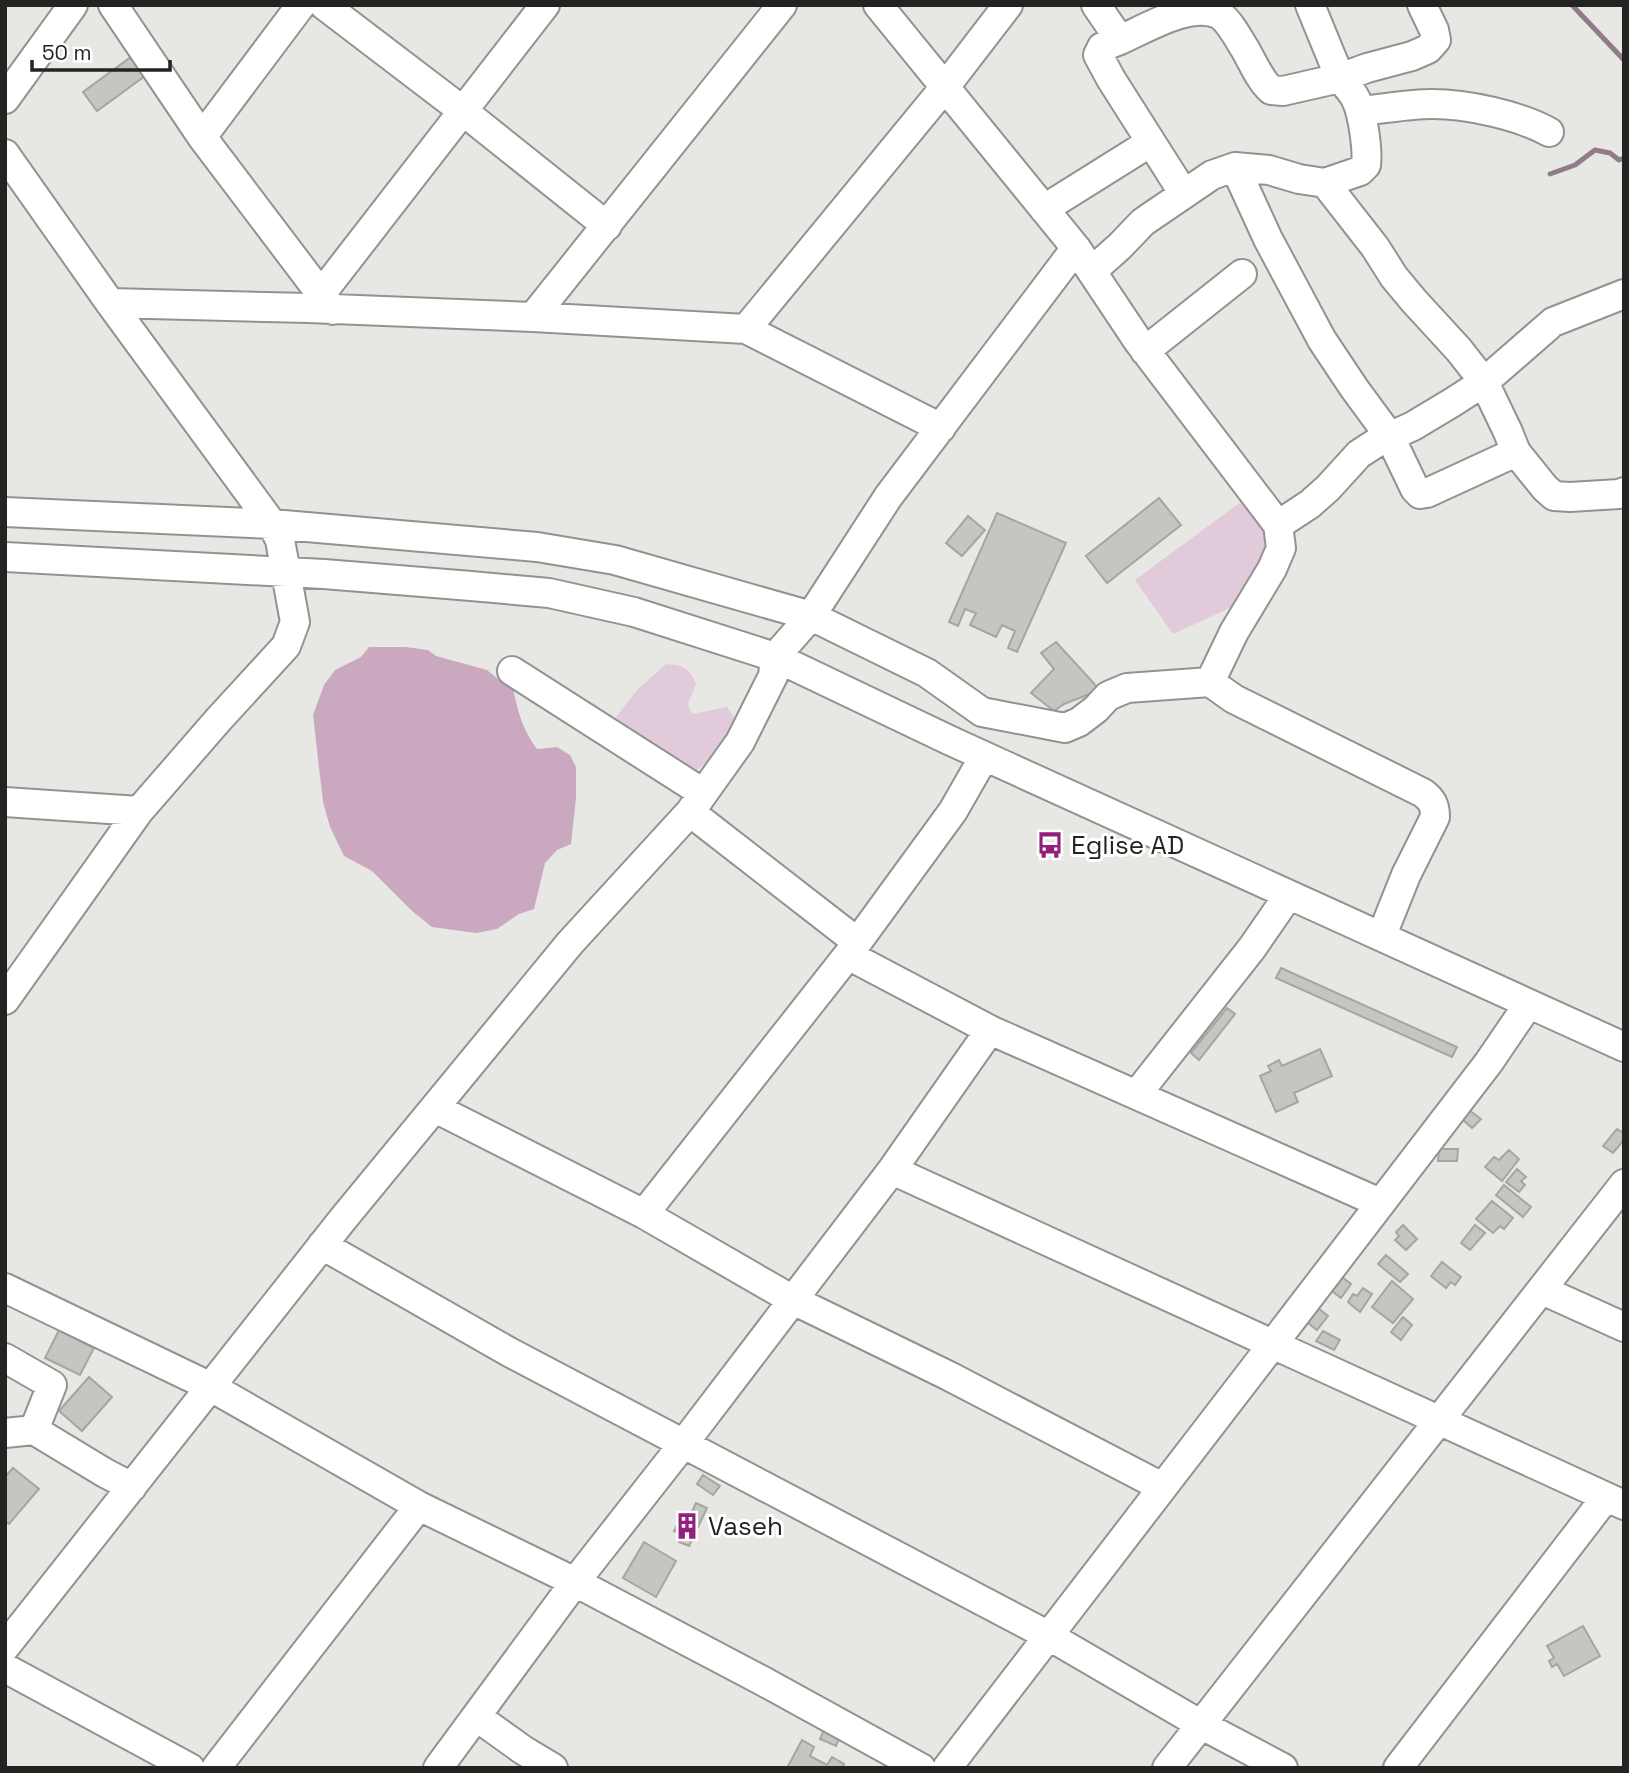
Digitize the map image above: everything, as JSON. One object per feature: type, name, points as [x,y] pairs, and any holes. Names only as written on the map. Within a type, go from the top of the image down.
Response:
[{"type":"street","points":[[5,99],[73,5]]},
{"type":"street","points":[[113,5],[202,136],[327,302]]},
{"type":"street","points":[[202,136],[302,5]]},
{"type":"street","points":[[324,5],[607,226]]},
{"type":"street","points":[[327,302],[463,111],[545,5]]},
{"type":"street","points":[[533,317],[782,5]]},
{"type":"street","points":[[878,5],[1084,260],[1145,351],[1278,525],[1281,548],[1272,569],[1234,632],[1210,682]]},
{"type":"street","points":[[746,329],[945,87],[1008,5]]},
{"type":"street","points":[[1096,5],[1120,40]]},
{"type":"street","points":[[5,1647],[323,1245],[570,943],[696,803],[740,741],[774,666],[811,616],[888,497],[941,428],[1084,260],[1120,246],[1143,222],[1212,175],[1235,167],[1269,170],[1325,183],[1360,171],[1366,165],[1357,100],[1340,78],[1310,5]]},
{"type":"street","points":[[1184,194],[1111,79],[1098,55],[1102,47],[1120,40],[1162,13],[1191,8],[1208,9],[1220,15],[1236,34],[1271,90],[1283,91],[1340,78],[1428,50],[1436,40],[1422,5]]},
{"type":"street","points":[[1360,111],[1431,104],[1477,108],[1549,132]]},
{"type":"street","points":[[1044,209],[1151,142]]},
{"type":"street","points":[[5,154],[272,524],[280,540],[295,622],[286,646],[139,811],[5,1000]]},
{"type":"street","points":[[1235,167],[1268,239],[1322,340],[1390,437],[1415,489],[1420,494],[1427,493],[1516,453]]},
{"type":"street","points":[[1325,183],[1375,247],[1394,277],[1460,350],[1484,382],[1516,453],[1545,488],[1554,496],[1570,498],[1622,494]]},
{"type":"street","points":[[1145,351],[1242,274]]},
{"type":"street","points":[[1278,525],[1310,504],[1359,454],[1484,382],[1553,322],[1624,294]]},
{"type":"street","points":[[110,303],[327,302],[746,329],[941,428]]},
{"type":"street","points":[[5,512],[272,524],[537,547],[615,560],[811,616],[927,673],[982,712],[1065,728],[1079,722],[1108,696],[1126,688],[1210,682],[1234,699],[1423,793],[1432,800],[1435,817],[1406,875],[1382,935]]},
{"type":"street","points":[[5,557],[288,581]]},
{"type":"street","points":[[5,576],[288,581],[549,593],[634,612],[774,666],[951,741],[1624,1046]]},
{"type":"street","points":[[774,666],[977,769],[1624,1060]]},
{"type":"street","points":[[512,671],[696,803],[852,948],[990,1030],[1380,1203]]},
{"type":"street","points":[[644,1214],[852,948],[953,811],[977,769]]},
{"type":"street","points":[[5,802],[139,811]]},
{"type":"street","points":[[1137,1094],[1252,948],[1281,906]]},
{"type":"street","points":[[947,1768],[1489,1062],[1521,1015]]},
{"type":"street","points":[[438,1768],[575,1582],[892,1170],[990,1030]]},
{"type":"street","points":[[435,1108],[644,1214],[793,1300],[949,1376],[1162,1487]]},
{"type":"street","points":[[892,1170],[1615,1501],[1398,1768]]},
{"type":"street","points":[[1167,1768],[1624,1184]]},
{"type":"street","points":[[323,1245],[511,1353],[1049,1636],[1200,1724],[1283,1768]]},
{"type":"street","points":[[5,1288],[211,1387],[419,1506],[575,1582],[921,1768]]},
{"type":"street","points":[[1542,1290],[1624,1327]]},
{"type":"street","points":[[5,1358],[52,1385],[34,1430]]},
{"type":"street","points":[[5,1433],[34,1430],[132,1487]]},
{"type":"street","points":[[216,1768],[419,1506]]},
{"type":"street","points":[[5,1668],[190,1768]]},
{"type":"street","points":[[477,1717],[553,1768]]},
{"type":"shaded area","points":[[1253,493],[1278,525],[1256,596],[1173,634],[1135,580]]},
{"type":"shaded area","points":[[369,647],[428,650],[436,656],[487,670],[513,688],[521,720],[537,749],[557,747],[570,755],[576,767],[571,844],[557,850],[545,863],[534,909],[519,914],[497,929],[476,933],[432,927],[372,871],[344,856],[330,827],[323,802],[313,715],[324,685],[335,670],[361,657]]},
{"type":"shaded area","points":[[666,664],[685,668],[696,684],[688,704],[692,714],[727,707],[737,721],[720,748],[697,770],[679,766],[620,729],[616,717],[637,690]]},
{"type":"building","points":[[135,54],[149,73],[97,111],[83,92]]},
{"type":"building","points":[[1159,498],[1181,525],[1107,583],[1086,556]]},
{"type":"building","points":[[997,513],[1066,543],[1017,652],[1008,648],[1015,631],[1002,625],[996,637],[970,625],[976,613],[965,609],[958,626],[949,622]]},
{"type":"building","points":[[968,516],[985,530],[962,556],[946,543]]},
{"type":"building","points":[[1056,642],[1100,690],[1064,704],[1054,711],[1031,693],[1054,669],[1041,653]]},
{"type":"building","points":[[1281,968],[1457,1047],[1452,1057],[1276,978]]},
{"type":"building","points":[[1227,1008],[1235,1014],[1199,1060],[1191,1053]]},
{"type":"building","points":[[1320,1049],[1332,1076],[1294,1093],[1298,1102],[1276,1112],[1260,1076],[1271,1071],[1268,1066],[1279,1060],[1282,1066]]},
{"type":"building","points":[[1469,1110],[1481,1119],[1472,1128],[1462,1119]]},
{"type":"building","points":[[1617,1129],[1624,1133],[1624,1140],[1613,1153],[1603,1146]]},
{"type":"building","points":[[1439,1149],[1458,1149],[1457,1161],[1438,1161]]},
{"type":"building","points":[[1509,1150],[1519,1159],[1502,1181],[1485,1167],[1494,1157],[1499,1160]]},
{"type":"building","points":[[1517,1169],[1526,1177],[1521,1181],[1525,1185],[1519,1192],[1506,1182]]},
{"type":"building","points":[[1504,1185],[1531,1207],[1523,1217],[1496,1195]]},
{"type":"building","points":[[1492,1201],[1513,1218],[1504,1229],[1500,1226],[1493,1233],[1476,1219]]},
{"type":"building","points":[[1403,1225],[1417,1239],[1406,1250],[1395,1240],[1399,1236],[1396,1232]]},
{"type":"building","points":[[1475,1225],[1485,1233],[1470,1250],[1461,1243]]},
{"type":"building","points":[[1386,1255],[1408,1274],[1400,1282],[1378,1264]]},
{"type":"building","points":[[1442,1262],[1461,1277],[1455,1285],[1451,1282],[1446,1288],[1431,1276]]},
{"type":"building","points":[[1342,1277],[1351,1284],[1341,1298],[1332,1291]]},
{"type":"building","points":[[1392,1281],[1413,1299],[1393,1323],[1372,1307]]},
{"type":"building","points":[[1363,1288],[1372,1294],[1360,1312],[1348,1302],[1353,1294],[1357,1296]]},
{"type":"building","points":[[1318,1308],[1328,1316],[1317,1330],[1307,1322]]},
{"type":"building","points":[[1403,1317],[1412,1325],[1401,1340],[1391,1332]]},
{"type":"building","points":[[59,1330],[94,1348],[80,1375],[45,1358]]},
{"type":"building","points":[[1323,1331],[1340,1340],[1334,1350],[1316,1341]]},
{"type":"building","points":[[89,1377],[112,1397],[82,1431],[59,1411]]},
{"type":"building","points":[[13,1468],[39,1489],[9,1524],[5,1521],[5,1477]]},
{"type":"building","name":"Vaseh","points":[[703,1475],[720,1486],[713,1495],[697,1484]]},
{"type":"building","name":"Vaseh","points":[[696,1503],[707,1508],[689,1546],[679,1542],[683,1535],[674,1531],[680,1519],[687,1522]]},
{"type":"building","points":[[644,1542],[676,1561],[656,1597],[623,1578]]},
{"type":"building","points":[[1583,1626],[1600,1656],[1564,1676],[1557,1664],[1552,1667],[1549,1661],[1554,1658],[1547,1646]]},
{"type":"building","points":[[824,1730],[840,1736],[836,1746],[820,1739]]},
{"type":"building","points":[[802,1740],[814,1747],[810,1756],[827,1765],[832,1757],[844,1764],[842,1768],[787,1768]]},
{"type":"waterway","points":[[1572,5],[1624,60]]},
{"type":"waterway","points":[[1550,174],[1575,165],[1595,150],[1610,153],[1619,160],[1624,158]]},
{"type":"place","name":"Eglise AD","points":[[1050,845]]},
{"type":"place","name":"Vaseh","points":[[687,1526]]}]
